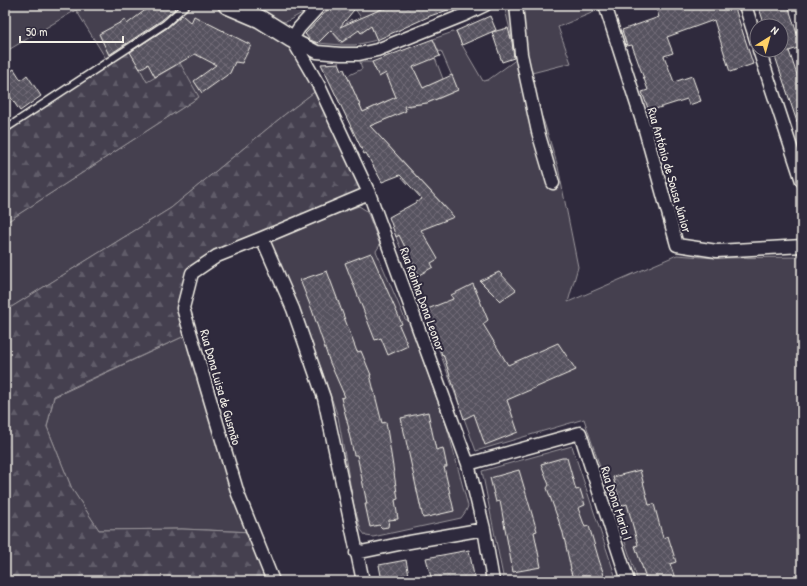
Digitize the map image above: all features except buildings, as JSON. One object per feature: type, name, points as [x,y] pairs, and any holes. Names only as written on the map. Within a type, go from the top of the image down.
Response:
[{"type":"street","points":[[227,5],[260,20],[317,52],[341,54],[359,54],[377,50],[485,5]]},
{"type":"street","points":[[292,39],[299,28],[320,5]]},
{"type":"street","points":[[516,5],[520,54],[538,132],[553,183]]},
{"type":"street","name":"Rua António de Sousa Júnior","points":[[605,5],[645,130],[677,245],[717,251],[802,246]]},
{"type":"street","points":[[745,5],[749,18]]},
{"type":"street","name":"Rua Rainha Dona Leonor","points":[[292,39],[319,86],[369,193],[468,464],[484,529],[493,581]]},
{"type":"street","points":[[762,58],[802,181]]},
{"type":"street","name":"Rua Dona Luisa de Gusmão","points":[[273,581],[238,494],[184,308],[192,273],[217,256],[369,193]]},
{"type":"street","points":[[262,238],[293,309],[324,398],[363,581]]},
{"type":"street","name":"Rua Dona Maria I","points":[[468,464],[580,434],[628,581]]},
{"type":"street","points":[[356,553],[484,529]]},
{"type":"lane","points":[[5,129],[165,24],[186,5]]},
{"type":"green space","points":[[5,5],[311,5],[304,12],[286,22],[277,21],[283,36],[317,90],[284,115],[171,208],[5,311],[5,223],[199,97],[147,82],[140,69],[108,62],[76,10],[5,52]]},
{"type":"green space","points":[[358,5],[393,5],[390,7],[400,30],[395,32],[383,8],[367,16],[377,40],[355,45],[318,43],[331,30],[341,43],[352,36],[343,26],[351,19],[361,33],[368,28],[355,9]]},
{"type":"green space","points":[[504,5],[592,5],[594,12],[558,27],[571,63],[524,75],[544,122],[558,167],[578,267],[568,302],[677,255],[715,258],[802,257],[802,581],[638,581],[584,419],[476,451],[412,276],[396,237],[435,219],[452,217],[451,213],[370,126],[396,115],[389,100],[363,112],[347,76],[362,69],[360,62],[372,62],[379,76],[386,73],[403,112],[408,107],[427,103],[458,90],[441,51],[439,52],[433,39],[456,31],[462,45],[483,81],[488,80],[517,59]]},
{"type":"green space","points":[[129,49],[147,82],[180,63],[199,97],[5,223],[5,129]]},
{"type":"green space","points":[[405,50],[435,58],[443,79],[414,92],[417,76]]},
{"type":"green space","points":[[317,90],[366,191],[192,273],[183,308],[191,333],[54,396],[47,427],[72,489],[99,530],[182,529],[253,532],[273,581],[5,581],[5,311],[171,208],[284,115]]},
{"type":"green space","points":[[359,206],[367,211],[380,245],[376,251],[405,319],[409,321],[447,427],[468,506],[461,518],[373,537],[366,536],[361,530],[354,506],[338,417],[321,368],[266,239]]},
{"type":"green space","points":[[191,333],[253,532],[182,529],[99,530],[72,489],[47,427],[54,397]]},
{"type":"green space","points":[[572,446],[617,581],[504,581],[482,471]]}]
